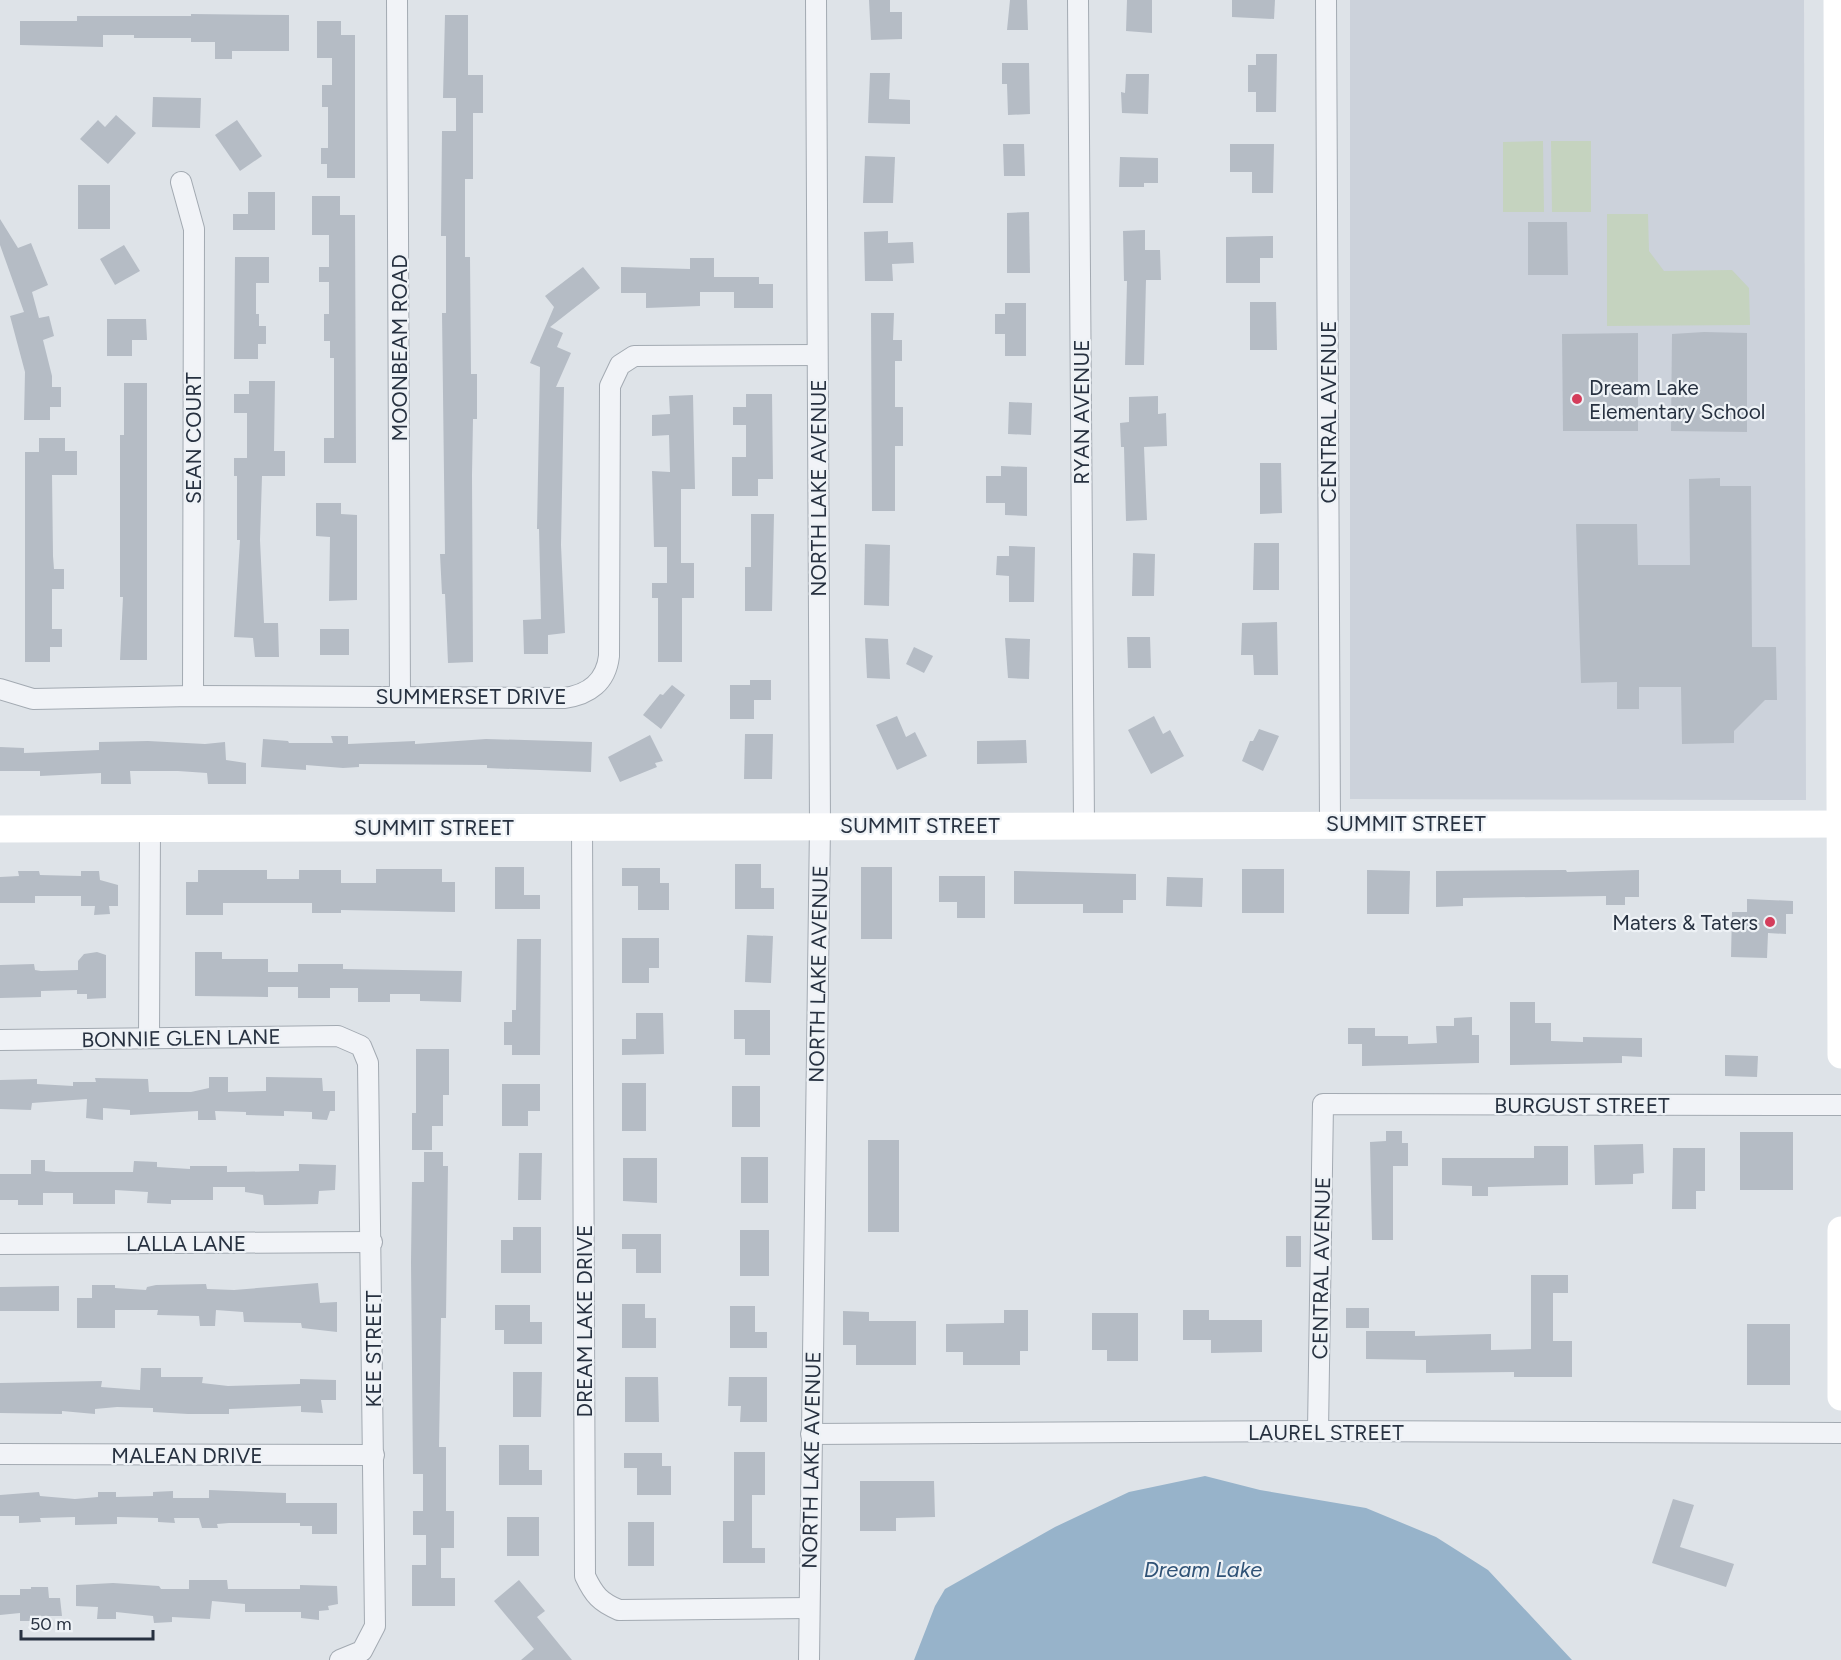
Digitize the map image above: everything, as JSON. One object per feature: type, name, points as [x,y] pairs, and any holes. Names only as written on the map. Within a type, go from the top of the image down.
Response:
[{"type":"street","name":"MOONBEAM ROAD","points":[[397,0],[400,696]]},
{"type":"street","name":"NORTH LAKE AVENUE","points":[[809,1660],[820,825],[816,0]]},
{"type":"street","name":"RYAN AVENUE","points":[[1078,0],[1084,824]]},
{"type":"street","name":"CENTRAL AVENUE","points":[[1326,0],[1330,823]]},
{"type":"street","points":[[1837,0],[1841,1055]]},
{"type":"street","name":"SEAN COURT","points":[[181,182],[194,229],[193,696]]},
{"type":"street","name":"SUMMERSET DRIVE","points":[[0,689],[33,699],[193,696],[564,698],[585,693],[599,682],[608,665],[610,386],[620,365],[634,357],[818,355]]},
{"type":"street","name":"SUMMIT STREET","points":[[0,829],[1330,823],[1840,824]]},
{"type":"street","name":"DREAM LAKE DRIVE","points":[[582,826],[585,1576],[594,1595],[604,1604],[619,1610],[809,1608]]},
{"type":"street","points":[[148,1038],[150,829]]},
{"type":"street","name":"BONNIE GLEN LANE","points":[[0,1040],[338,1036],[361,1046]]},
{"type":"street","name":"KEE STREET","points":[[340,1660],[362,1650],[375,1626],[369,1062],[361,1046]]},
{"type":"street","name":"CENTRAL AVENUE","points":[[1318,1431],[1323,1104]]},
{"type":"street","name":"BURGUST STREET","points":[[1323,1104],[1841,1106]]},
{"type":"street","points":[[1841,1230],[1841,1397]]},
{"type":"street","name":"LALLA LANE","points":[[0,1244],[372,1242]]},
{"type":"street","name":"LAUREL STREET","points":[[811,1434],[1318,1431],[1841,1433]]},
{"type":"street","name":"MALEAN DRIVE","points":[[0,1454],[374,1455]]},
{"type":"shaded area","name":"Dream Lake Elementary School","points":[[1350,0],[1804,0],[1806,800],[1350,799]]},
{"type":"green space","points":[[1543,141],[1544,212],[1503,212],[1503,142]]},
{"type":"green space","points":[[1551,141],[1591,141],[1591,212],[1552,212]]},
{"type":"green space","points":[[1607,214],[1648,214],[1649,251],[1664,271],[1732,270],[1749,288],[1750,325],[1607,326]]},
{"type":"water","name":"Dream Lake","points":[[1205,1476],[1260,1490],[1366,1508],[1436,1537],[1488,1570],[1572,1660],[914,1660],[935,1606],[945,1589],[1055,1527],[1129,1492]]},
{"type":"building","points":[[869,0],[890,0],[890,12],[902,12],[902,39],[871,40]]},
{"type":"building","points":[[1010,0],[1027,0],[1028,30],[1007,30]]},
{"type":"building","points":[[1127,0],[1152,0],[1152,33],[1126,31]]},
{"type":"building","points":[[1232,0],[1275,0],[1274,19],[1232,17]]},
{"type":"building","points":[[191,14],[289,15],[289,51],[232,51],[232,59],[215,59],[215,42],[191,42],[191,38],[134,38],[134,35],[103,35],[103,47],[20,45],[20,21],[77,21],[77,16],[191,16]]},
{"type":"building","points":[[445,15],[468,15],[468,75],[483,75],[483,113],[473,113],[473,179],[465,179],[465,257],[470,257],[471,374],[477,374],[477,419],[473,419],[472,475],[473,662],[448,663],[445,594],[442,594],[440,554],[445,554],[442,313],[446,313],[446,236],[441,236],[442,131],[456,131],[456,98],[443,98]]},
{"type":"building","points":[[317,21],[341,21],[341,35],[355,35],[355,178],[327,178],[327,164],[321,164],[321,148],[328,148],[328,107],[322,107],[322,85],[332,85],[332,58],[317,58]]},
{"type":"building","points":[[1256,54],[1277,54],[1276,112],[1256,112],[1256,92],[1248,92],[1248,65],[1256,65]]},
{"type":"building","points":[[1002,63],[1029,63],[1030,114],[1008,115],[1007,84],[1002,84]]},
{"type":"building","points":[[870,73],[890,73],[889,99],[910,100],[910,124],[868,123]]},
{"type":"building","points":[[1126,74],[1149,74],[1148,114],[1122,113],[1121,92],[1125,93]]},
{"type":"building","points":[[153,97],[201,98],[200,128],[152,127]]},
{"type":"building","points":[[116,115],[136,133],[108,164],[80,139],[98,120],[105,127]]},
{"type":"building","points":[[237,120],[262,156],[240,171],[215,135]]},
{"type":"building","points":[[1003,144],[1024,144],[1025,176],[1004,176]]},
{"type":"building","points":[[1230,144],[1274,144],[1273,193],[1252,193],[1252,172],[1230,172]]},
{"type":"building","points":[[865,156],[895,157],[893,203],[863,203]]},
{"type":"building","points":[[1120,157],[1158,158],[1158,183],[1144,183],[1144,187],[1119,187]]},
{"type":"building","points":[[78,185],[110,185],[110,229],[78,229]]},
{"type":"building","points":[[248,192],[275,192],[275,230],[233,230],[233,214],[248,214]]},
{"type":"building","points":[[312,196],[340,196],[340,215],[355,215],[356,463],[324,463],[324,438],[334,438],[334,358],[330,358],[330,341],[324,341],[324,314],[329,314],[329,282],[319,282],[319,267],[329,267],[329,235],[312,235]]},
{"type":"building","points":[[1029,212],[1030,273],[1007,273],[1007,213]]},
{"type":"building","points":[[0,219],[18,248],[31,243],[48,285],[32,292],[39,318],[49,316],[54,336],[43,340],[52,376],[52,387],[61,387],[61,407],[50,407],[50,420],[24,420],[25,372],[10,316],[24,312],[0,245]]},
{"type":"building","points":[[1528,222],[1567,222],[1568,275],[1528,275]]},
{"type":"building","points":[[1145,230],[1145,250],[1160,250],[1161,280],[1146,280],[1144,365],[1125,365],[1127,281],[1124,281],[1123,231]]},
{"type":"building","points":[[888,231],[888,243],[913,242],[914,263],[892,264],[893,281],[865,281],[864,232]]},
{"type":"building","points":[[1273,236],[1273,258],[1260,258],[1260,283],[1226,283],[1226,237]]},
{"type":"building","points":[[124,245],[140,271],[115,285],[100,259]]},
{"type":"building","points":[[235,257],[269,257],[269,283],[256,283],[256,314],[259,314],[259,326],[266,326],[266,344],[258,344],[258,359],[234,359]]},
{"type":"building","points":[[690,258],[714,258],[714,277],[759,277],[759,284],[773,284],[773,308],[734,308],[734,292],[700,292],[700,306],[646,308],[646,293],[621,293],[621,267],[690,269]]},
{"type":"building","points":[[583,267],[600,288],[550,327],[563,333],[557,347],[571,353],[556,387],[564,387],[561,545],[565,633],[548,635],[548,654],[524,654],[523,620],[541,619],[539,529],[537,529],[540,367],[530,363],[554,307],[545,296]]},
{"type":"building","points":[[1250,302],[1276,302],[1277,350],[1250,350]]},
{"type":"building","points":[[1005,303],[1026,303],[1026,356],[1005,356],[1005,334],[995,334],[995,314],[1005,314]]},
{"type":"building","points":[[871,313],[894,313],[893,340],[902,340],[902,361],[895,361],[895,407],[903,407],[903,446],[895,446],[895,511],[872,511]]},
{"type":"building","points":[[107,319],[146,319],[147,340],[132,340],[132,356],[107,356]]},
{"type":"building","points":[[1638,333],[1638,431],[1563,431],[1562,334]]},
{"type":"building","points":[[1747,333],[1747,432],[1671,431],[1672,334]]},
{"type":"building","points":[[249,381],[275,381],[274,451],[285,451],[285,476],[262,476],[260,540],[264,623],[278,623],[279,657],[255,657],[253,638],[234,637],[240,540],[237,540],[237,476],[234,476],[234,458],[247,458],[247,413],[234,413],[234,394],[249,394]]},
{"type":"building","points":[[124,383],[147,383],[147,660],[120,660],[123,597],[120,597],[120,435],[124,435]]},
{"type":"building","points":[[746,394],[772,394],[773,479],[758,479],[758,496],[732,496],[732,457],[746,457],[746,425],[733,425],[733,407],[746,407]]},
{"type":"building","points":[[693,395],[695,489],[681,489],[681,563],[694,563],[694,598],[682,598],[682,662],[658,662],[658,598],[652,598],[652,583],[667,583],[667,547],[654,547],[652,471],[670,472],[669,435],[652,436],[652,415],[670,414],[669,396]]},
{"type":"building","points":[[1158,396],[1158,414],[1166,413],[1167,446],[1144,447],[1147,520],[1126,521],[1124,447],[1121,447],[1120,423],[1129,422],[1129,397]]},
{"type":"building","points":[[1009,402],[1032,403],[1031,435],[1008,434]]},
{"type":"building","points":[[39,438],[65,438],[65,451],[77,451],[77,475],[52,475],[54,569],[64,569],[64,589],[52,589],[52,629],[62,629],[62,647],[50,647],[50,662],[25,662],[25,452],[39,452]]},
{"type":"building","points":[[1260,463],[1281,463],[1282,513],[1260,514]]},
{"type":"building","points":[[1001,466],[1027,467],[1027,516],[1005,515],[1005,503],[986,503],[986,476],[1001,476]]},
{"type":"building","points":[[1720,478],[1720,486],[1751,486],[1752,647],[1776,647],[1777,700],[1765,700],[1734,731],[1734,743],[1682,744],[1681,687],[1639,687],[1639,709],[1617,709],[1617,682],[1581,683],[1576,524],[1637,524],[1638,565],[1690,565],[1689,479]]},
{"type":"building","points":[[316,503],[341,503],[341,514],[357,515],[357,600],[329,601],[330,537],[316,536]]},
{"type":"building","points":[[751,514],[774,514],[772,611],[745,611],[745,567],[751,567]]},
{"type":"building","points":[[1254,543],[1279,543],[1279,590],[1253,590]]},
{"type":"building","points":[[865,544],[890,545],[889,606],[864,605]]},
{"type":"building","points":[[1009,546],[1035,547],[1034,602],[1009,602],[1009,576],[996,575],[997,556],[1009,556]]},
{"type":"building","points":[[1133,553],[1155,554],[1154,596],[1132,596]]},
{"type":"building","points":[[1277,622],[1278,675],[1254,675],[1253,655],[1241,655],[1242,623]]},
{"type":"building","points":[[320,629],[349,629],[349,655],[320,655]]},
{"type":"building","points":[[1127,637],[1150,637],[1151,668],[1128,668]]},
{"type":"building","points":[[865,638],[888,639],[890,679],[867,678]]},
{"type":"building","points":[[1005,638],[1030,639],[1029,679],[1008,678]]},
{"type":"building","points":[[914,647],[933,656],[924,673],[906,664]]},
{"type":"building","points":[[750,680],[771,680],[771,700],[754,700],[754,719],[730,719],[730,685],[750,685]]},
{"type":"building","points":[[672,685],[685,695],[661,729],[643,715],[660,694],[663,695]]},
{"type":"building","points":[[897,716],[906,737],[915,732],[927,756],[897,770],[876,725]]},
{"type":"building","points":[[1154,716],[1163,734],[1170,730],[1184,756],[1151,774],[1128,730]]},
{"type":"building","points":[[1259,729],[1279,736],[1263,771],[1242,761],[1250,741],[1253,741]]},
{"type":"building","points":[[745,734],[773,734],[772,779],[744,779]]},
{"type":"building","points":[[650,735],[663,761],[655,763],[657,767],[620,782],[608,757]]},
{"type":"building","points":[[331,736],[348,736],[348,744],[415,741],[415,744],[486,739],[592,742],[591,772],[487,768],[487,765],[359,764],[359,767],[343,768],[306,765],[306,770],[261,767],[263,739],[288,741],[289,743],[333,743]]},
{"type":"building","points":[[1026,740],[1027,763],[977,764],[977,741]]},
{"type":"building","points":[[148,741],[205,744],[225,742],[226,760],[246,763],[246,784],[208,784],[207,773],[178,771],[130,771],[131,784],[101,784],[101,773],[40,776],[40,771],[0,771],[0,747],[24,748],[24,753],[99,750],[99,742]]},
{"type":"building","points":[[735,864],[761,864],[761,888],[774,888],[774,909],[735,909]]},
{"type":"building","points":[[495,867],[524,867],[524,895],[540,895],[540,909],[495,909]]},
{"type":"building","points":[[861,867],[892,867],[892,939],[861,939]]},
{"type":"building","points":[[622,868],[660,868],[660,883],[669,883],[669,910],[638,910],[638,886],[622,886]]},
{"type":"building","points":[[376,869],[442,869],[442,882],[455,882],[455,912],[341,910],[341,913],[312,913],[312,903],[223,903],[223,915],[186,915],[186,882],[198,882],[198,870],[267,870],[267,879],[299,879],[299,870],[341,870],[341,883],[376,883]]},
{"type":"building","points":[[1242,869],[1284,869],[1284,913],[1242,913]]},
{"type":"building","points":[[1367,870],[1410,871],[1409,914],[1367,914]]},
{"type":"building","points":[[1566,870],[1567,872],[1639,870],[1639,897],[1625,897],[1625,905],[1606,905],[1606,896],[1463,898],[1463,906],[1436,907],[1436,871]]},
{"type":"building","points":[[18,871],[39,871],[40,875],[81,876],[81,871],[99,871],[100,880],[118,885],[118,906],[109,906],[110,914],[94,915],[95,906],[81,906],[81,896],[35,896],[35,903],[0,903],[0,877],[19,876]]},
{"type":"building","points":[[1014,871],[1136,874],[1136,900],[1123,900],[1123,913],[1083,913],[1083,904],[1014,904]]},
{"type":"building","points":[[939,876],[985,876],[985,918],[957,918],[957,902],[939,902]]},
{"type":"building","points":[[1167,877],[1203,878],[1202,907],[1166,906]]},
{"type":"building","points":[[1747,899],[1793,901],[1793,914],[1786,914],[1786,934],[1768,933],[1767,958],[1731,957],[1732,912],[1747,912]]},
{"type":"building","points":[[747,935],[773,936],[771,983],[745,982]]},
{"type":"building","points":[[622,938],[659,938],[659,968],[649,968],[649,983],[622,983]]},
{"type":"building","points":[[517,939],[541,939],[540,1055],[512,1055],[512,1045],[504,1045],[504,1022],[512,1022],[512,1010],[516,1010]]},
{"type":"building","points":[[97,952],[106,955],[106,998],[87,999],[87,994],[77,994],[77,990],[41,991],[41,997],[0,998],[0,965],[34,964],[35,970],[41,971],[78,970],[78,961],[84,954]]},
{"type":"building","points":[[195,952],[222,952],[222,959],[268,959],[268,972],[298,972],[298,964],[343,964],[343,969],[462,971],[461,1002],[420,1001],[420,994],[390,994],[390,1002],[358,1002],[358,988],[330,988],[330,998],[298,998],[298,987],[268,987],[268,997],[195,996]]},
{"type":"building","points":[[1510,1002],[1535,1002],[1535,1023],[1551,1023],[1551,1041],[1583,1042],[1583,1037],[1642,1038],[1642,1057],[1622,1056],[1622,1063],[1510,1065]]},
{"type":"building","points":[[734,1010],[770,1010],[770,1055],[745,1055],[745,1039],[734,1039]]},
{"type":"building","points":[[636,1013],[663,1013],[664,1054],[622,1055],[622,1039],[636,1039]]},
{"type":"building","points":[[1472,1017],[1472,1035],[1479,1035],[1479,1063],[1362,1066],[1362,1044],[1348,1044],[1348,1028],[1375,1028],[1375,1036],[1408,1036],[1408,1044],[1437,1043],[1436,1026],[1454,1026],[1454,1018]]},
{"type":"building","points":[[416,1049],[449,1049],[449,1095],[443,1095],[443,1126],[432,1126],[432,1150],[412,1150],[412,1113],[416,1113]]},
{"type":"building","points":[[1725,1055],[1758,1056],[1757,1077],[1725,1076]]},
{"type":"building","points":[[209,1077],[228,1077],[228,1092],[266,1091],[266,1077],[322,1078],[323,1091],[335,1091],[335,1111],[330,1111],[327,1120],[312,1119],[312,1112],[284,1111],[284,1116],[215,1111],[216,1120],[198,1120],[198,1111],[130,1115],[130,1110],[103,1108],[103,1120],[86,1118],[87,1099],[32,1103],[31,1110],[0,1109],[0,1080],[37,1079],[37,1084],[73,1086],[73,1082],[96,1082],[95,1078],[148,1079],[149,1092],[191,1092],[209,1088]]},
{"type":"building","points":[[622,1083],[646,1083],[646,1131],[622,1131]]},
{"type":"building","points":[[502,1084],[540,1084],[540,1111],[528,1111],[528,1126],[502,1126]]},
{"type":"building","points":[[732,1086],[760,1086],[760,1127],[732,1127]]},
{"type":"building","points":[[1386,1131],[1402,1131],[1402,1143],[1408,1143],[1408,1166],[1393,1166],[1393,1240],[1372,1240],[1370,1142],[1386,1141]]},
{"type":"building","points":[[1740,1132],[1793,1132],[1793,1190],[1740,1190]]},
{"type":"building","points":[[868,1140],[899,1140],[899,1232],[868,1232]]},
{"type":"building","points":[[1643,1144],[1644,1173],[1633,1174],[1633,1184],[1595,1185],[1594,1145]]},
{"type":"building","points":[[1534,1146],[1568,1146],[1568,1185],[1488,1187],[1488,1196],[1472,1196],[1472,1186],[1442,1185],[1442,1158],[1534,1158]]},
{"type":"building","points":[[1673,1148],[1705,1148],[1705,1191],[1696,1191],[1696,1209],[1672,1209]]},
{"type":"building","points":[[424,1152],[443,1152],[443,1166],[448,1166],[446,1318],[441,1318],[439,1447],[446,1447],[446,1511],[454,1511],[454,1548],[441,1548],[441,1578],[455,1578],[455,1606],[412,1606],[412,1565],[426,1565],[426,1535],[413,1535],[413,1511],[423,1511],[423,1474],[413,1474],[411,1262],[412,1182],[424,1182]]},
{"type":"building","points":[[519,1153],[542,1153],[541,1200],[518,1200]]},
{"type":"building","points":[[741,1157],[768,1157],[768,1203],[741,1203]]},
{"type":"building","points":[[623,1158],[657,1158],[657,1203],[623,1201]]},
{"type":"building","points":[[31,1160],[45,1160],[45,1171],[54,1172],[133,1172],[134,1161],[157,1162],[157,1167],[190,1169],[190,1166],[227,1166],[227,1172],[299,1171],[299,1164],[336,1165],[335,1190],[319,1191],[318,1204],[264,1205],[263,1195],[245,1192],[245,1187],[213,1187],[213,1200],[171,1200],[171,1204],[147,1203],[148,1192],[115,1190],[115,1204],[73,1204],[73,1193],[43,1193],[43,1205],[18,1205],[18,1200],[0,1200],[0,1174],[31,1174]]},
{"type":"building","points":[[513,1227],[541,1227],[541,1273],[501,1273],[501,1240],[513,1240]]},
{"type":"building","points":[[740,1230],[769,1230],[769,1276],[740,1276]]},
{"type":"building","points":[[622,1234],[661,1234],[661,1273],[636,1273],[636,1249],[622,1249]]},
{"type":"building","points":[[1286,1236],[1301,1236],[1301,1267],[1286,1267]]},
{"type":"building","points":[[1531,1275],[1568,1275],[1568,1293],[1553,1293],[1553,1341],[1572,1341],[1572,1377],[1514,1377],[1514,1372],[1426,1373],[1426,1360],[1366,1359],[1366,1331],[1415,1331],[1415,1336],[1491,1334],[1491,1350],[1531,1349]]},
{"type":"building","points":[[318,1283],[320,1303],[337,1302],[337,1332],[302,1328],[301,1323],[244,1322],[243,1312],[216,1310],[215,1326],[200,1326],[199,1316],[157,1315],[158,1310],[115,1310],[115,1328],[77,1328],[77,1298],[92,1298],[92,1285],[115,1285],[115,1288],[146,1290],[147,1287],[156,1285],[206,1284],[207,1289],[234,1290]]},
{"type":"building","points":[[59,1286],[59,1311],[0,1311],[0,1287]]},
{"type":"building","points":[[622,1304],[645,1304],[645,1318],[656,1318],[656,1348],[622,1348]]},
{"type":"building","points":[[495,1305],[530,1305],[530,1322],[542,1322],[542,1344],[504,1344],[504,1330],[495,1330]]},
{"type":"building","points":[[730,1306],[755,1306],[755,1332],[767,1332],[767,1348],[730,1348]]},
{"type":"building","points":[[1346,1308],[1369,1308],[1369,1328],[1346,1328]]},
{"type":"building","points":[[1004,1310],[1028,1310],[1028,1351],[1020,1351],[1020,1365],[963,1365],[963,1352],[946,1352],[946,1324],[1004,1323]]},
{"type":"building","points":[[1183,1310],[1209,1310],[1209,1320],[1262,1320],[1262,1352],[1211,1353],[1211,1340],[1183,1340]]},
{"type":"building","points":[[843,1311],[869,1312],[869,1321],[916,1321],[916,1365],[856,1365],[856,1345],[843,1345]]},
{"type":"building","points":[[1092,1313],[1138,1313],[1138,1361],[1107,1361],[1107,1350],[1092,1350]]},
{"type":"building","points":[[1747,1324],[1790,1324],[1790,1385],[1747,1385]]},
{"type":"building","points":[[141,1368],[161,1368],[161,1377],[203,1377],[202,1383],[228,1386],[300,1384],[300,1379],[336,1380],[336,1400],[321,1400],[323,1413],[301,1412],[301,1406],[229,1409],[229,1414],[153,1412],[153,1408],[117,1407],[95,1409],[95,1414],[62,1411],[62,1414],[0,1413],[0,1383],[102,1381],[101,1387],[140,1390]]},
{"type":"building","points":[[513,1372],[542,1372],[541,1417],[513,1417]]},
{"type":"building","points":[[625,1377],[658,1377],[659,1422],[625,1422]]},
{"type":"building","points":[[729,1377],[767,1377],[767,1422],[740,1422],[741,1406],[728,1406]]},
{"type":"building","points":[[499,1445],[529,1445],[529,1470],[542,1470],[542,1485],[499,1485]]},
{"type":"building","points":[[734,1452],[765,1452],[765,1495],[752,1495],[752,1548],[765,1548],[765,1563],[723,1563],[723,1521],[734,1521]]},
{"type":"building","points":[[624,1453],[662,1453],[662,1466],[671,1466],[671,1495],[637,1495],[637,1468],[624,1468]]},
{"type":"building","points":[[860,1481],[934,1481],[935,1517],[896,1518],[896,1531],[860,1531]]},
{"type":"building","points":[[209,1490],[286,1493],[286,1503],[337,1503],[337,1534],[312,1534],[312,1526],[300,1526],[300,1523],[229,1523],[217,1524],[218,1528],[202,1528],[199,1518],[174,1518],[175,1523],[158,1522],[158,1518],[117,1517],[117,1524],[75,1525],[75,1517],[40,1518],[41,1522],[19,1523],[19,1516],[0,1516],[0,1495],[39,1492],[40,1496],[75,1499],[98,1497],[98,1492],[116,1492],[116,1497],[153,1496],[153,1492],[173,1491],[173,1498],[209,1498]]},
{"type":"building","points":[[1673,1499],[1694,1505],[1680,1547],[1734,1564],[1726,1587],[1652,1563]]},
{"type":"building","points":[[507,1517],[539,1517],[539,1556],[507,1556]]},
{"type":"building","points":[[628,1522],[654,1522],[654,1566],[628,1566]]},
{"type":"building","points":[[189,1580],[227,1580],[228,1589],[300,1589],[300,1585],[337,1586],[338,1604],[328,1606],[329,1610],[319,1611],[319,1620],[301,1618],[301,1612],[245,1612],[245,1604],[212,1601],[210,1619],[172,1617],[172,1622],[154,1623],[153,1616],[116,1612],[116,1619],[97,1619],[98,1607],[76,1606],[76,1585],[113,1583],[159,1586],[161,1589],[189,1589]]},
{"type":"building","points":[[519,1580],[545,1611],[537,1617],[572,1660],[521,1660],[534,1649],[494,1601]]},
{"type":"building","points":[[31,1587],[48,1587],[49,1598],[60,1598],[62,1616],[40,1616],[38,1621],[20,1621],[20,1613],[0,1615],[0,1595],[20,1595],[20,1589],[31,1589]]},
{"type":"place","name":"Dream Lake Elementary School","points":[[1577,399]]},
{"type":"place","name":"Maters & Taters","points":[[1770,922]]}]
